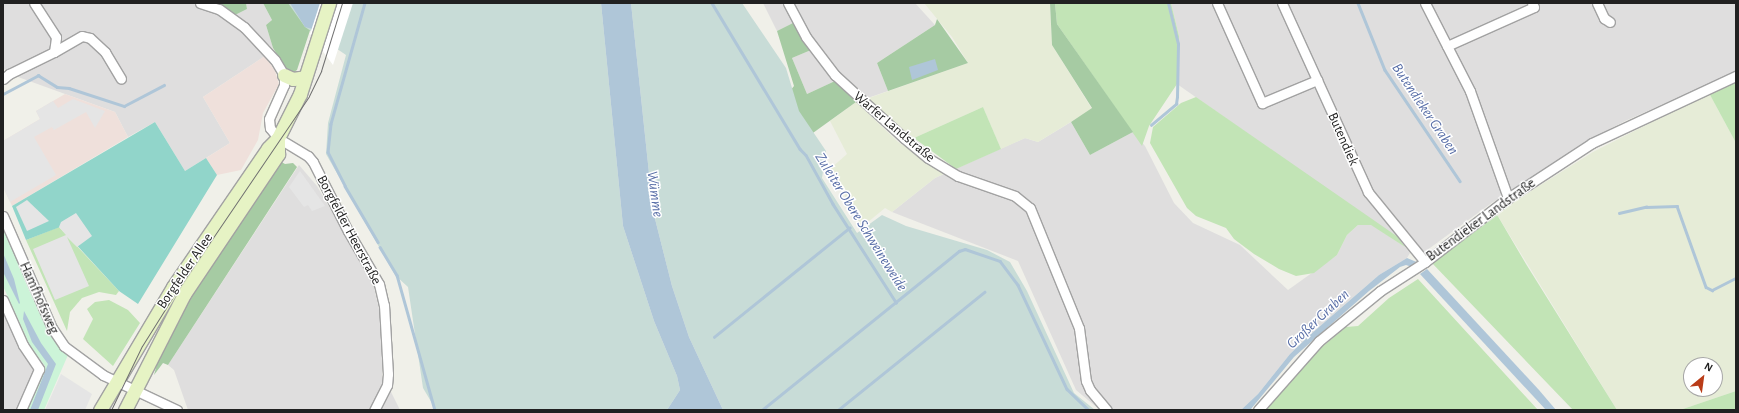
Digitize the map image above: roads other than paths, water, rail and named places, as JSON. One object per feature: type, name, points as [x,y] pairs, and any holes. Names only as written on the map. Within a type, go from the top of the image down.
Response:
[{"type":"main road","name":"Borgfelder Allee","points":[[100,410],[116,380],[173,287],[268,148],[278,138],[305,78],[328,3]]},
{"type":"main road","points":[[284,75],[293,80],[305,78]]},
{"type":"main road","name":"Borgfelder Allee","points":[[125,410],[184,294],[278,154],[278,138]]},
{"type":"street","points":[[34,3],[56,38],[54,52]]},
{"type":"street","points":[[200,3],[218,9],[244,27],[268,51],[284,75],[284,85],[269,119],[270,128],[278,138]]},
{"type":"street","name":"Warfer Landstraße","points":[[788,3],[806,37],[835,75],[904,138],[928,158],[958,176],[1016,196],[1030,208],[1079,328],[1086,381],[1090,390],[1107,410]]},
{"type":"street","points":[[1217,3],[1262,103],[1317,80]]},
{"type":"street","name":"Butendiek","points":[[1282,3],[1368,192],[1425,262]]},
{"type":"street","points":[[1425,3],[1470,91],[1508,198]]},
{"type":"street","points":[[1447,46],[1534,7],[1532,3]]},
{"type":"street","points":[[1597,3],[1604,18],[1610,22]]},
{"type":"street","points":[[3,79],[9,74],[54,52],[82,36],[90,38],[105,52],[121,79]]},
{"type":"street","name":"Butendieker Landstraße","points":[[1258,410],[1319,341],[1380,291],[1425,262],[1508,198],[1592,143],[1736,76]]},
{"type":"street","name":"Borgfelder Heerstraße","points":[[278,138],[303,151],[313,162],[348,231],[379,284],[384,305],[388,374],[387,386],[374,410]]},
{"type":"street","name":"Hamfhofsweg","points":[[3,216],[57,338],[78,359],[116,380],[135,388],[177,410]]},
{"type":"street","points":[[3,300],[6,319],[39,369],[21,410]]},
{"type":"waterway","points":[[365,3],[331,124],[328,152],[345,186],[378,242]]},
{"type":"waterway","name":"Zuleiter Obere Schweineweide","points":[[712,3],[800,149],[806,155],[833,204],[896,302]]},
{"type":"waterway","points":[[1151,125],[1176,104],[1177,97],[1178,44],[1168,3]]},
{"type":"waterway","name":"Butendieker Graben","points":[[1358,3],[1385,70],[1460,181]]},
{"type":"waterway","points":[[3,94],[38,75],[57,87],[69,88],[124,106],[164,85]]},
{"type":"waterway","points":[[1619,213],[1646,207],[1677,206],[1706,287],[1712,290],[1736,278]]},
{"type":"waterway","points":[[714,337],[849,228]]},
{"type":"waterway","points":[[380,247],[397,275],[435,410]]},
{"type":"waterway","name":"Zuleiter Obere Schweineweide","points":[[762,410],[959,251],[965,249],[1000,261],[1018,285],[1067,389],[1089,410]]},
{"type":"waterway","points":[[838,410],[984,292]]},
{"type":"tram line","points":[[111,410],[142,346],[174,295],[309,96],[321,71],[342,3]]},
{"type":"water label","name":"Wümme","points":[[655,194]]},
{"type":"water label","name":"Großer Graben","points":[[1318,319]]}]
